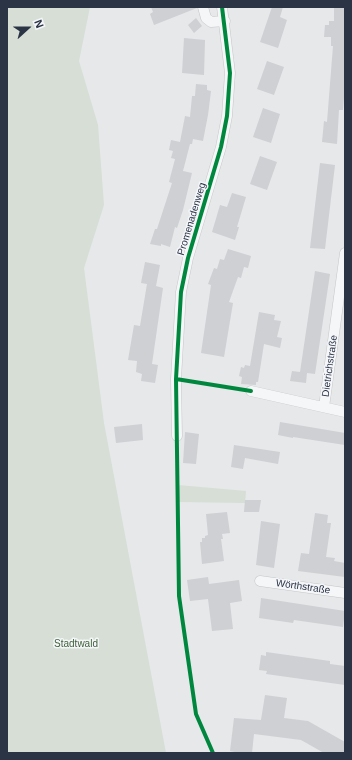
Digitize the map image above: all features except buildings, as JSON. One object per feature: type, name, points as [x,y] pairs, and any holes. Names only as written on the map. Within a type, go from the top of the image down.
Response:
[{"type":"street","points":[[203,7],[206,18],[211,22],[225,21]]},
{"type":"street","name":"Promenadenweg","points":[[177,436],[176,379],[180,292],[188,258],[222,147],[227,116],[230,73],[225,21],[222,7]]},
{"type":"street","name":"Dietrichstraße","points":[[324,407],[345,253]]},
{"type":"street","points":[[251,391],[345,412]]},
{"type":"street","name":"Wörthstraße","points":[[260,581],[345,593]]},
{"type":"green space","name":"Stadtwald","points":[[7,7],[90,7],[79,61],[98,125],[104,205],[84,268],[104,423],[166,753],[7,753]]},
{"type":"green space","points":[[178,485],[246,491],[245,503],[178,502]]},
{"type":"cycle path","points":[[213,753],[196,714],[179,596],[176,379],[181,292],[188,258],[221,147],[227,116],[230,73],[222,7]]},
{"type":"cycle path","points":[[176,379],[251,391]]}]
